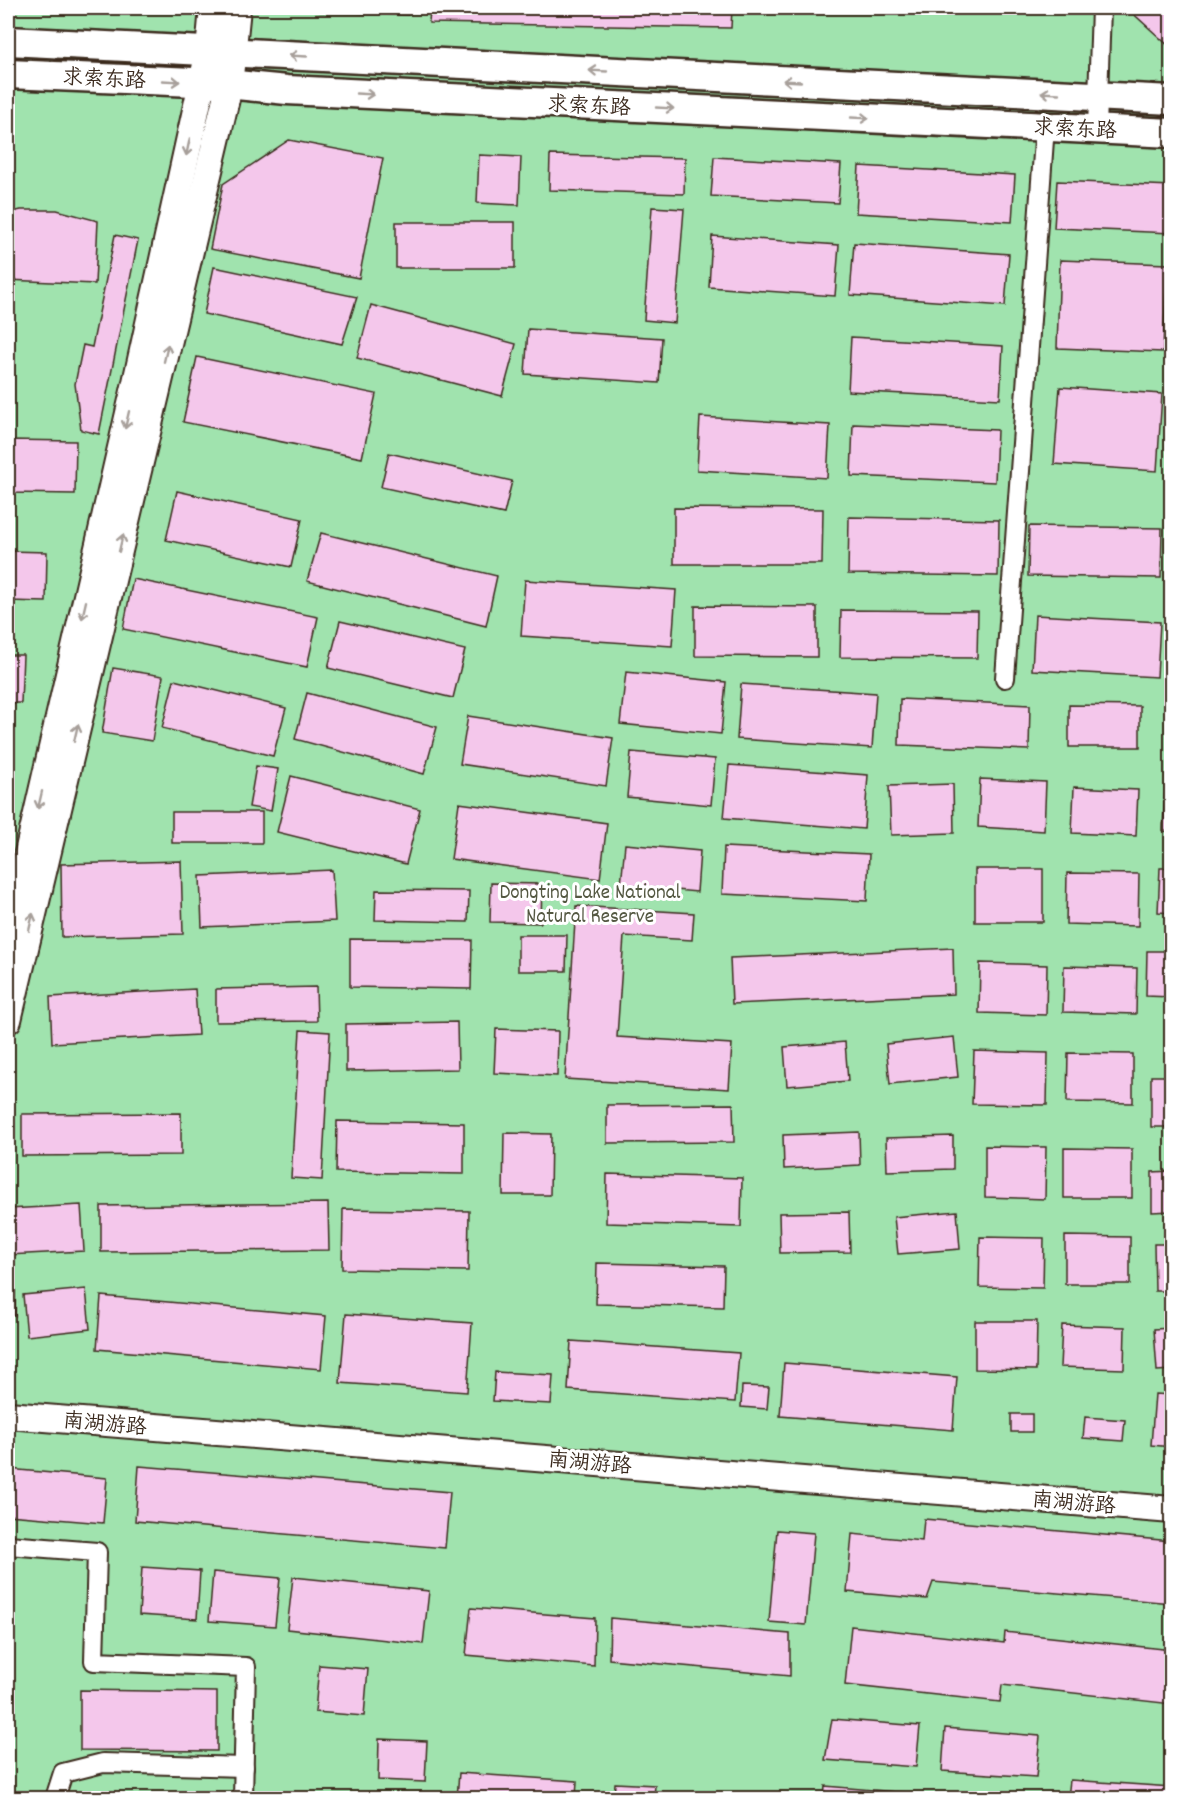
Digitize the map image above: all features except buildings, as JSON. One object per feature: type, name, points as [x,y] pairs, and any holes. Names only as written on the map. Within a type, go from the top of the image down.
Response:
[{"type":"main road","points":[[213,8],[221,52]]},
{"type":"main road","points":[[8,1020],[216,84],[221,52],[237,8]]},
{"type":"main road","name":"求索东路","points":[[8,41],[1172,100]]},
{"type":"main road","name":"求索东路","points":[[8,74],[216,84],[298,91],[1172,133]]},
{"type":"main road","points":[[8,939],[135,387],[216,84]]},
{"type":"main road","name":"南湖游路","points":[[8,1415],[1172,1510]]},
{"type":"street","points":[[1097,129],[1101,8]]},
{"type":"street","points":[[1005,678],[1045,126]]},
{"type":"street","points":[[8,1545],[97,1552],[94,1661],[246,1667],[243,1798]]},
{"type":"street","points":[[55,1798],[63,1773],[103,1763],[244,1767]]},
{"type":"green space","name":"Dongting Lake National Natural Reserve","points":[[8,8],[1171,8],[1171,1798],[8,1798]]}]
